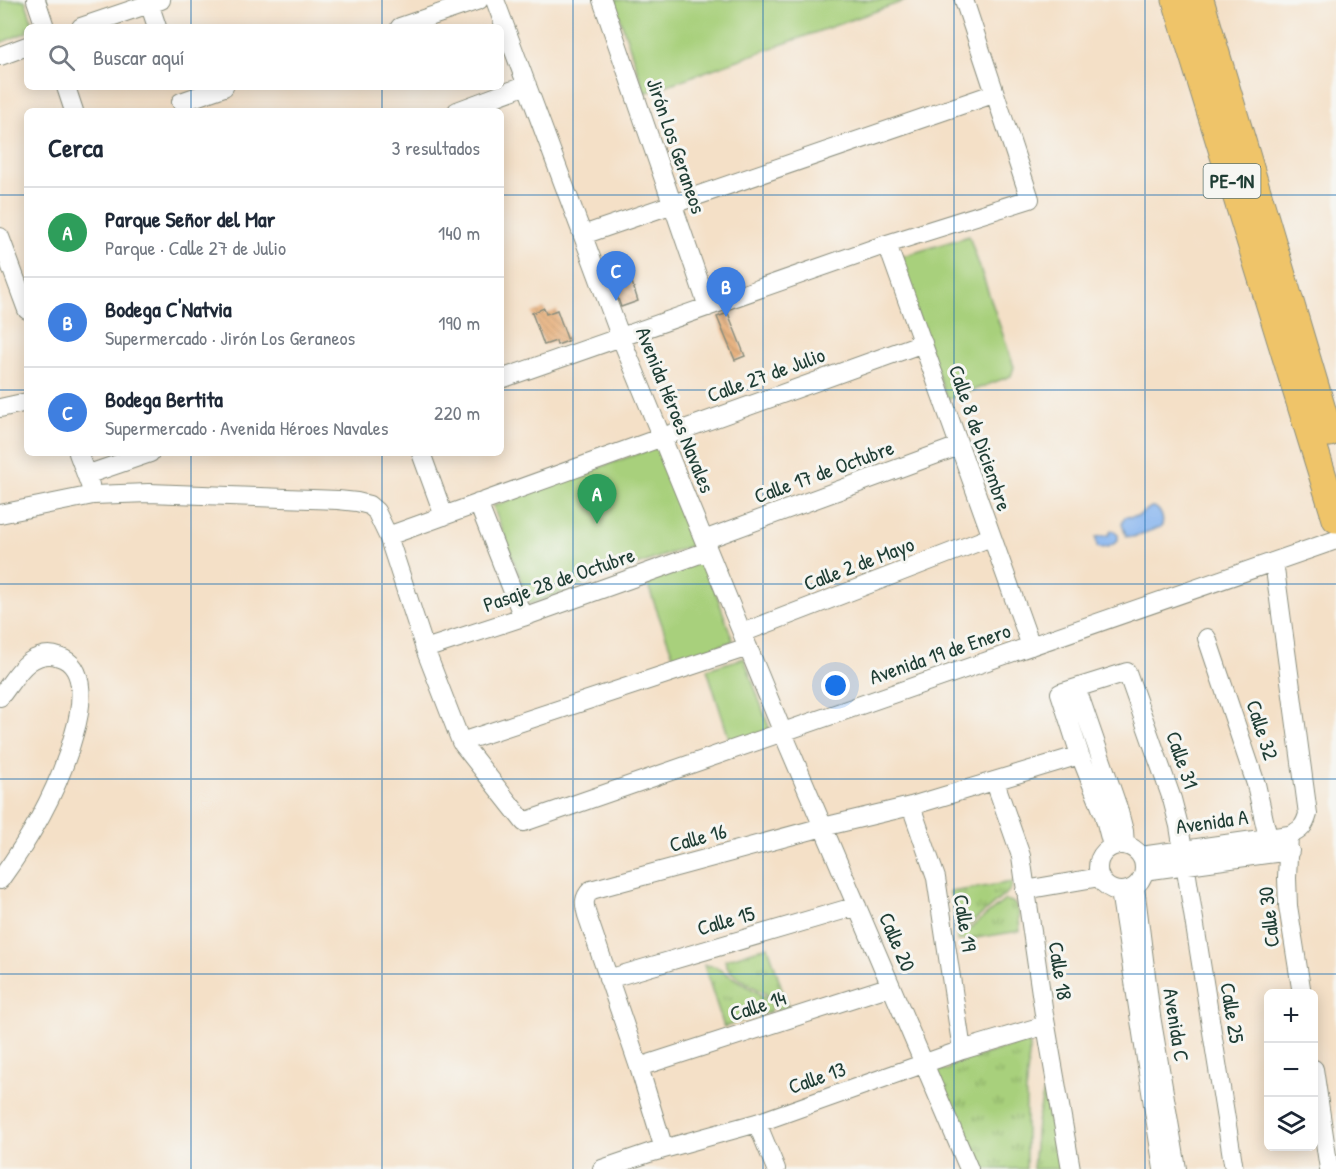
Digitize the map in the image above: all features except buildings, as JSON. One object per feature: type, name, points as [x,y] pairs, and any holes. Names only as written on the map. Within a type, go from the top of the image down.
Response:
[{"type":"highway","name":"PE-1N","points":[[1176,0],[1336,519]]},
{"type":"highway","name":"PE-1N","points":[[1200,0],[1336,454]]},
{"type":"street","points":[[36,0],[44,24]]},
{"type":"street","points":[[409,24],[479,0]]},
{"type":"street","name":"Avenida Héroes Navales","points":[[495,0],[621,338],[785,738]]},
{"type":"street","name":"Jirón Los Geraneos","points":[[602,0],[708,307]]},
{"type":"street","points":[[504,376],[621,338],[887,244],[1030,199],[993,94],[964,0]]},
{"type":"street","points":[[89,24],[153,1],[157,24]]},
{"type":"street","points":[[0,56],[24,47]]},
{"type":"street","points":[[465,108],[527,85]]},
{"type":"street","points":[[67,90],[73,108]]},
{"type":"street","points":[[180,100],[214,90]]},
{"type":"street","points":[[582,235],[993,94]]},
{"type":"street","points":[[0,237],[24,302]]},
{"type":"street","name":"Calle 8 de Diciembre","points":[[887,244],[1031,646]]},
{"type":"street","name":"Calle 27 de Julio","points":[[388,536],[923,343]]},
{"type":"street","points":[[0,408],[24,403]]},
{"type":"street","name":"Calle 17 de Octubre","points":[[706,546],[959,446]]},
{"type":"street","points":[[79,456],[93,495]]},
{"type":"street","points":[[86,475],[141,456]]},
{"type":"street","points":[[423,456],[444,516]]},
{"type":"street","points":[[0,514],[93,495],[149,493],[357,502],[369,506],[376,512],[388,536],[425,650],[461,742]]},
{"type":"street","points":[[478,503],[523,617]]},
{"type":"street","name":"Calle 2 de Mayo","points":[[461,742],[745,640],[991,537]]},
{"type":"street","name":"Avenida 19 de Enero","points":[[461,742],[524,822],[785,738],[1031,646],[1336,540]]},
{"type":"street","name":"Pasaje 28 de Octubre","points":[[425,650],[523,617],[706,546]]},
{"type":"street","points":[[1274,562],[1308,814],[1305,824],[1289,843]]},
{"type":"street","name":"Calle 32","points":[[1207,638],[1256,784],[1268,838]]},
{"type":"street","points":[[0,697],[27,663],[38,657],[54,655],[64,658],[77,672],[80,684],[79,715],[64,766],[36,824],[0,880]]},
{"type":"street","name":"Calle 31","points":[[1068,691],[1127,672],[1172,799],[1184,857]]},
{"type":"street","points":[[1068,691],[1080,755],[1118,846]]},
{"type":"street","points":[[1068,691],[1122,821],[1118,846]]},
{"type":"street","name":"Calle 20","points":[[785,738],[969,1169]]},
{"type":"street","name":"Calle 16","points":[[664,1149],[584,903],[586,895],[591,890],[823,827],[911,806],[1080,755]]},
{"type":"street","name":"Calle 18","points":[[995,782],[1019,850],[1071,1169]]},
{"type":"street","name":"Calle 19","points":[[911,806],[936,878],[962,1050]]},
{"type":"street","name":"Avenida A","points":[[1184,857],[1268,838],[1289,843]]},
{"type":"street","name":"Avenida A","points":[[1143,863],[1289,843]]},
{"type":"street","name":"Calle 30","points":[[1289,843],[1288,906],[1301,989]]},
{"type":"street","points":[[1118,846],[1131,847],[1143,863],[1143,877],[1128,889],[1108,887],[1099,872],[1102,855],[1118,846]]},
{"type":"street","name":"Calle 25","points":[[1184,857],[1234,1169]]},
{"type":"street","points":[[1024,884],[1099,872]]},
{"type":"street","name":"Avenida C","points":[[1128,889],[1163,1169]]},
{"type":"street","name":"Avenida C","points":[[1128,889],[1177,1169]]},
{"type":"street","name":"Calle 15","points":[[608,979],[857,906]]},
{"type":"street","name":"Calle 14","points":[[639,1068],[891,986]]},
{"type":"street","name":"Calle 13","points":[[602,1169],[758,1122],[962,1050],[1047,1025]]},
{"type":"street","points":[[1318,1096],[1329,1169]]},
{"type":"street","points":[[758,1122],[776,1169]]},
{"type":"green space","points":[[0,0],[25,0],[33,24],[24,24],[24,33],[0,43]]},
{"type":"green space","points":[[614,0],[907,0],[645,93]]},
{"type":"green space","points":[[969,236],[1014,367],[1011,376],[947,400],[897,258]]},
{"type":"green space","points":[[664,444],[701,542],[530,604],[493,506]]},
{"type":"green space","points":[[704,559],[733,641],[675,661],[646,580]]},
{"type":"green space","points":[[744,658],[770,730],[733,751],[707,669]]},
{"type":"green space","points":[[1013,882],[1010,890],[968,926],[962,928],[956,925],[950,892]]},
{"type":"green space","points":[[1005,900],[1017,907],[1020,931],[958,941],[955,927],[962,931],[969,929]]},
{"type":"green space","points":[[768,946],[788,1007],[776,1011],[777,1004],[774,999],[731,972],[725,960]]},
{"type":"green space","points":[[704,965],[714,966],[770,1000],[772,1006],[770,1012],[724,1027]]},
{"type":"green space","points":[[1024,1042],[1030,1045],[1026,1085],[1026,1169],[975,1169],[937,1073],[940,1070],[948,1070],[951,1065]]},
{"type":"green space","points":[[1047,1078],[1063,1169],[1033,1169],[1037,1122]]},
{"type":"water","points":[[1151,507],[1156,508],[1160,513],[1163,521],[1161,527],[1133,537],[1126,536],[1122,524],[1125,517],[1138,516]]},
{"type":"water","points":[[1112,530],[1118,535],[1118,540],[1103,548],[1097,547],[1096,537],[1108,535]]},
{"type":"place","name":"Bodega Bertita","points":[[616,301]]},
{"type":"place","name":"Bodega C'Natvia","points":[[726,317]]},
{"type":"place","name":"Parque Señor del Mar","points":[[597,524]]}]
